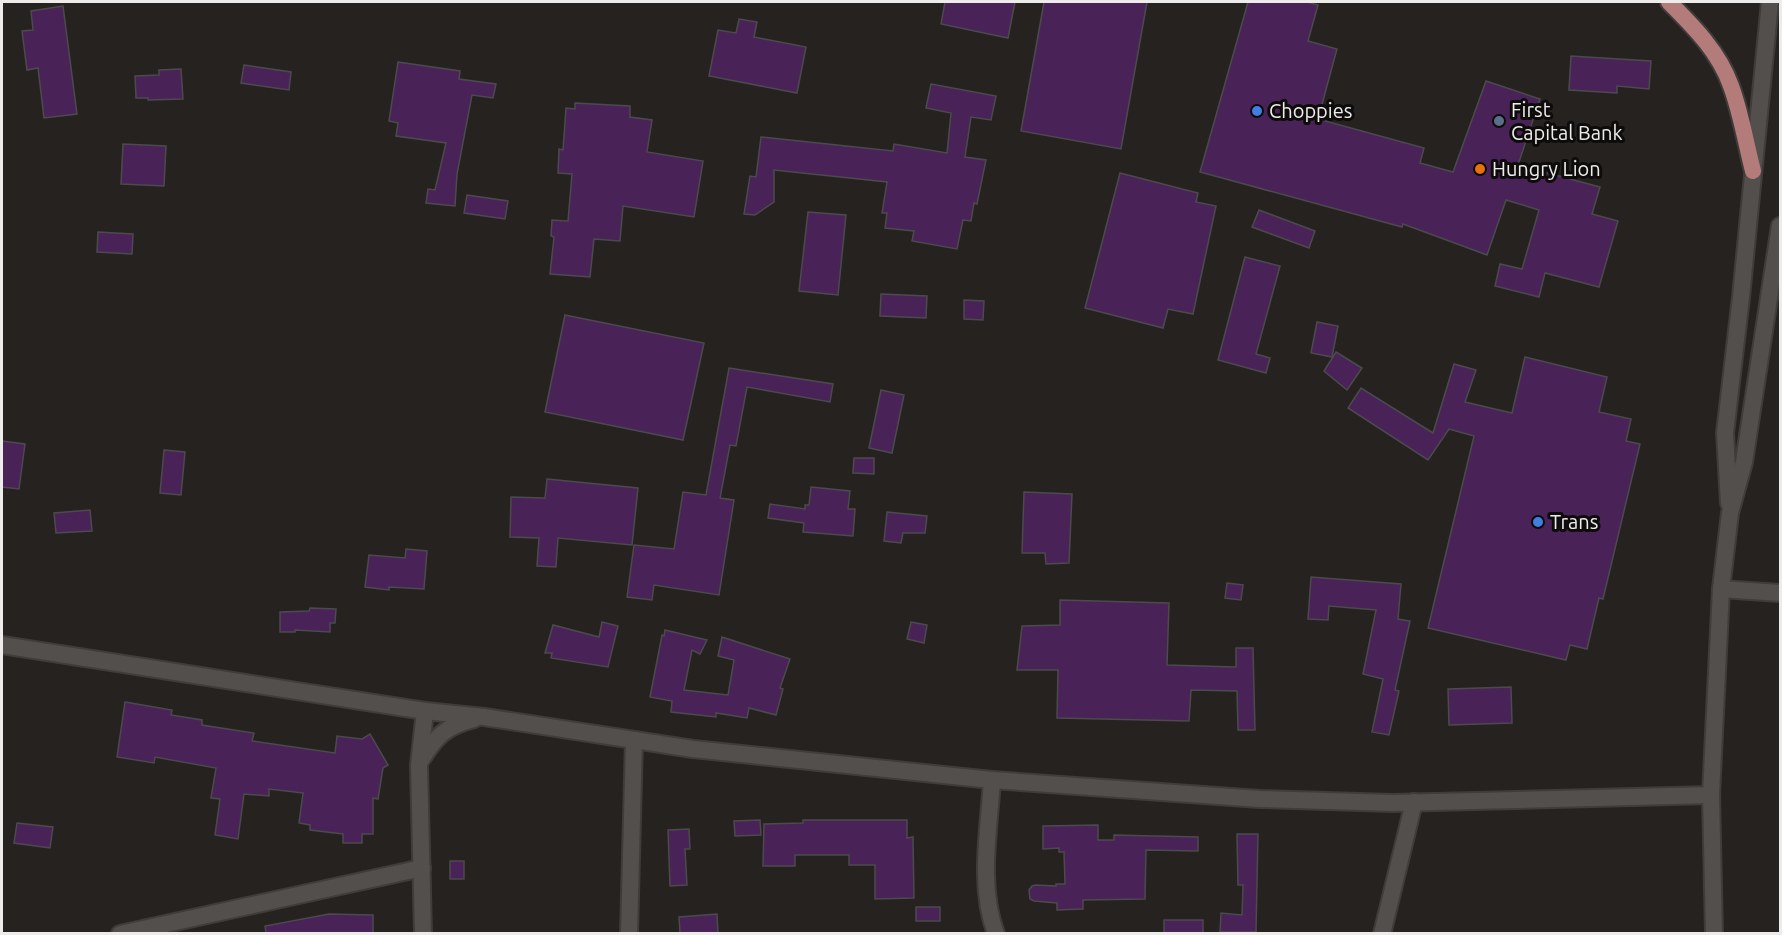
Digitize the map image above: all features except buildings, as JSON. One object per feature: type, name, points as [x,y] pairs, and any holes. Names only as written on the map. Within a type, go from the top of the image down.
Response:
[{"type":"main road","points":[[1669,2],[1704,39],[1719,60],[1731,87],[1753,171]]},
{"type":"street","points":[[1730,513],[1725,433],[1770,2]]},
{"type":"street","points":[[1714,933],[1711,795],[1721,589],[1730,513],[1744,462],[1780,226]]},
{"type":"street","points":[[1721,589],[1780,593]]},
{"type":"street","points":[[2,645],[425,711],[484,717],[693,749],[992,780],[1260,799],[1414,802],[1711,795]]},
{"type":"street","points":[[423,933],[419,765],[425,711]]},
{"type":"street","points":[[419,765],[430,746],[444,730],[459,723],[484,717]]},
{"type":"street","points":[[628,933],[634,740]]},
{"type":"street","points":[[992,780],[986,872],[991,919],[996,933]]},
{"type":"street","points":[[1382,933],[1414,802]]},
{"type":"street","points":[[120,933],[422,868]]},
{"type":"place","name":"Choppies","points":[[1257,111]]},
{"type":"place","name":"First Capital Bank","points":[[1499,121]]},
{"type":"place","name":"Hungry Lion","points":[[1480,169]]},
{"type":"place","name":"Trans","points":[[1538,522]]}]
